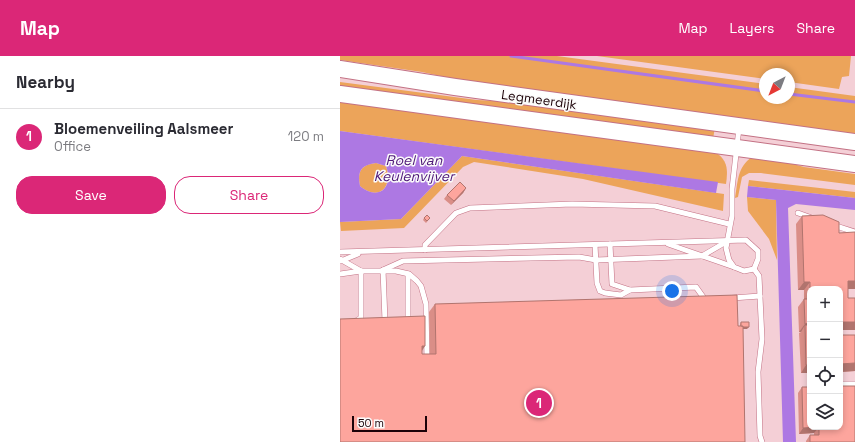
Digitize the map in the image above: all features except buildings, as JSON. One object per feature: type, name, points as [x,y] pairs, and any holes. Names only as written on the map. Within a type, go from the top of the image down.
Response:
[{"type":"main road","name":"Legmeerdijk","points":[[340,69],[855,142]]},
{"type":"main road","name":"Legmeerdijk","points":[[340,94],[855,164]]},
{"type":"lane","points":[[734,267],[729,260],[726,248],[729,224],[732,216],[732,189],[739,126]]},
{"type":"lane","points":[[425,250],[425,245],[456,213],[470,208],[572,204],[655,206],[729,224]]},
{"type":"lane","points":[[798,213],[819,220]]},
{"type":"lane","points":[[826,222],[855,232]]},
{"type":"lane","points":[[340,252],[361,253],[664,242],[727,242],[746,240],[758,250],[758,259],[754,269]]},
{"type":"lane","points":[[664,242],[734,267],[744,270],[754,269]]},
{"type":"lane","points":[[384,270],[403,261],[579,258],[611,260],[702,256],[727,242]]},
{"type":"lane","points":[[610,244],[612,284],[630,290],[696,287],[706,300],[705,306]]},
{"type":"lane","points":[[595,245],[597,283],[600,291],[605,294],[621,295],[630,290]]},
{"type":"lane","points":[[341,260],[361,253]]},
{"type":"lane","points":[[341,260],[361,271]]},
{"type":"lane","points":[[754,269],[759,276],[762,339],[758,372],[761,442]]},
{"type":"lane","points":[[384,270],[385,321],[392,321]]},
{"type":"lane","points":[[340,274],[384,270],[408,274],[421,286],[426,304],[427,362]]},
{"type":"lane","points":[[347,321],[355,322],[361,318],[361,271]]},
{"type":"lane","points":[[400,321],[408,321],[408,274]]},
{"type":"lane","points":[[722,298],[760,296]]},
{"type":"lane","points":[[843,384],[855,384]]},
{"type":"shaded area","points":[[340,56],[557,56],[759,83],[759,104],[795,104],[795,88],[855,96],[855,136],[459,80],[422,72],[340,60]]},
{"type":"shaded area","points":[[597,56],[851,56],[849,76],[842,77],[839,89],[795,83],[795,68],[759,68],[759,78]]},
{"type":"shaded area","points":[[340,82],[477,100],[515,102],[515,104],[531,104],[715,127],[713,139],[340,89]]},
{"type":"shaded area","points":[[340,100],[715,152],[725,162],[727,170],[726,184],[340,131]]},
{"type":"shaded area","points":[[462,156],[724,194],[723,211],[583,179],[474,162],[463,167],[404,228],[341,231],[340,222],[401,219]]},
{"type":"shaded area","points":[[752,157],[786,162],[804,167],[855,174],[855,185],[761,173],[749,173],[742,177],[738,197],[735,198],[739,175],[743,165]]},
{"type":"shaded area","points":[[376,163],[386,166],[388,180],[383,190],[373,193],[360,186],[359,176],[364,167]]},
{"type":"shaded area","points":[[749,180],[855,192],[855,198],[748,186]]},
{"type":"shaded area","points":[[747,197],[776,200],[777,260],[769,239],[748,211]]},
{"type":"water","name":"Roel van Keulenvijver","points":[[340,131],[718,182],[716,193],[462,156],[401,219],[340,222]],"holes":[[[376,163],[386,166],[388,180],[383,190],[373,193],[360,186],[359,176],[364,167]]]},
{"type":"water","points":[[748,186],[855,198],[855,210],[796,204],[788,208],[796,442],[783,442],[776,200],[747,197]]},
{"type":"waterway","points":[[511,56],[759,90]]},
{"type":"waterway","points":[[795,95],[855,102]]},
{"type":"place","name":"Bloemenveiling Aalsmeer","points":[[539,403]]}]
